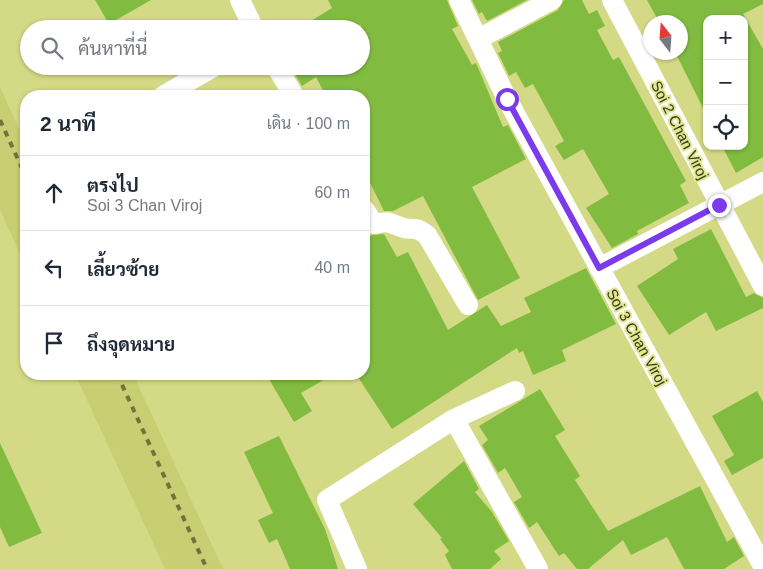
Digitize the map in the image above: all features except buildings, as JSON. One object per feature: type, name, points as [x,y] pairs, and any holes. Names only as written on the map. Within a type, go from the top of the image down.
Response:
[{"type":"street","points":[[240,0],[250,20]]},
{"type":"street","name":"Soi 3 Chan Viroj","points":[[459,0],[507,99],[763,566]]},
{"type":"street","points":[[478,39],[552,0]]},
{"type":"street","name":"Soi 2 Chan Viroj","points":[[612,0],[763,286]]},
{"type":"street","points":[[173,90],[199,75]]},
{"type":"street","points":[[281,75],[290,90]]},
{"type":"street","points":[[599,268],[763,182]]},
{"type":"street","points":[[370,218],[374,224],[390,221],[402,228],[416,228],[427,235],[468,305]]},
{"type":"street","points":[[357,569],[327,500],[454,419],[514,391]]},
{"type":"street","points":[[454,419],[538,569]]},
{"type":"shaded area","points":[[0,87],[20,131],[20,254],[0,210]]},
{"type":"shaded area","points":[[78,380],[136,380],[223,569],[165,569]]},
{"type":"railway","points":[[0,120],[20,164]]},
{"type":"railway","points":[[120,380],[207,569]]},
{"type":"route","points":[[507,99],[599,268],[719,205]]}]
